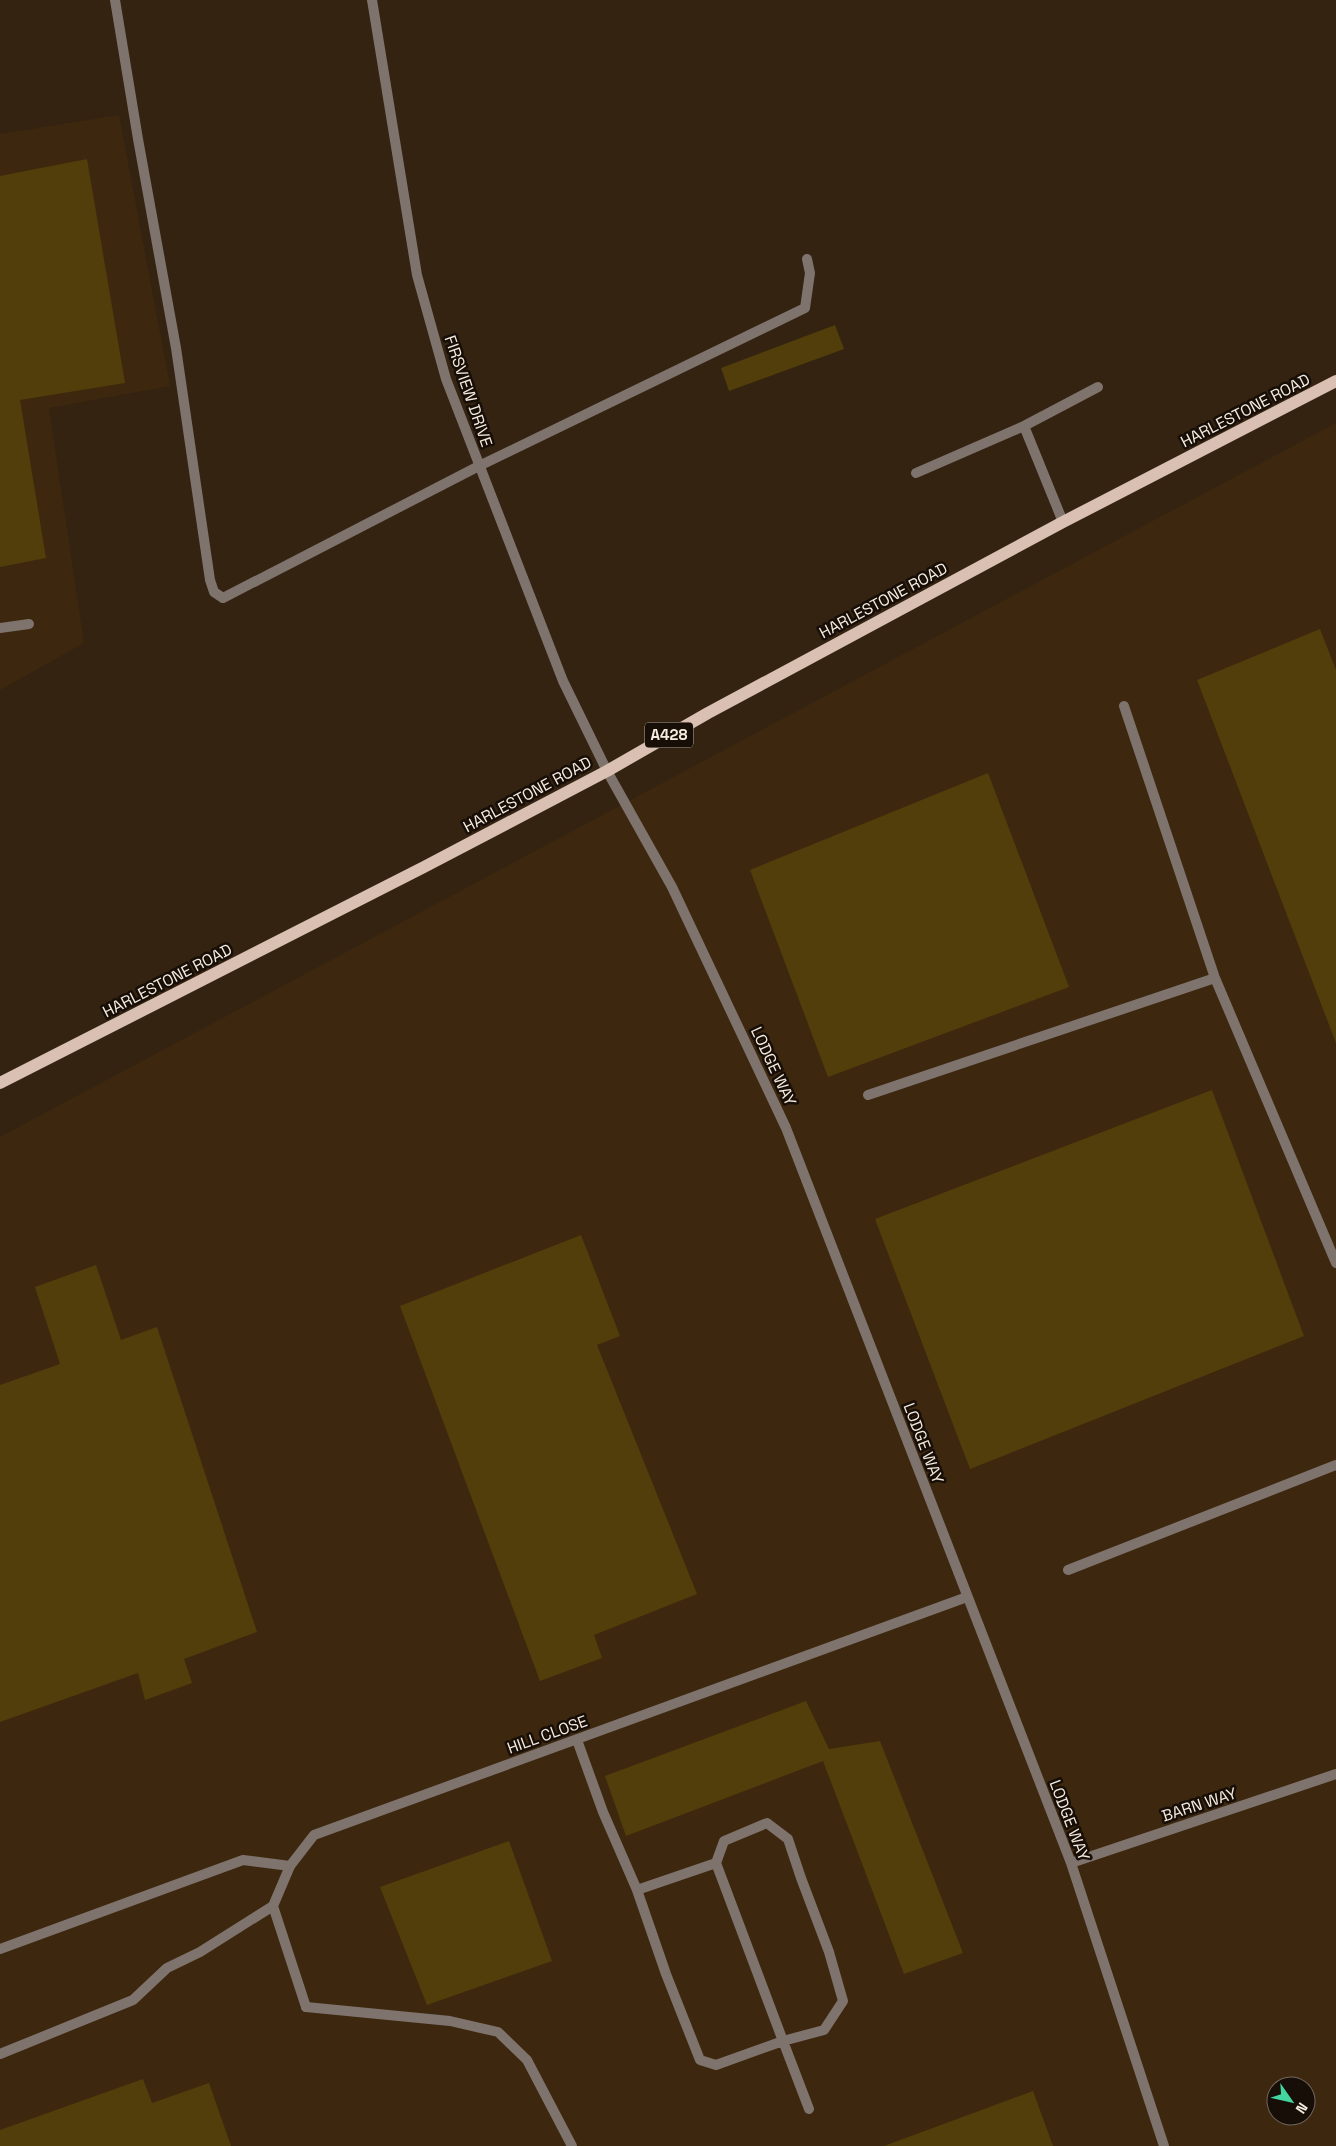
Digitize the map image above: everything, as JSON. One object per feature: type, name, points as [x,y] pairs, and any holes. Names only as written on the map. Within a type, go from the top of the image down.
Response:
[{"type":"main road","name":"HARLESTONE ROAD","points":[[0,1083],[424,867],[607,771],[708,712],[1063,522],[1336,381]]},
{"type":"street","points":[[115,0],[176,348],[210,580],[214,592],[223,598],[479,466],[805,308],[810,273],[807,259]]},
{"type":"street","name":"FIRSVIEW DRIVE","points":[[372,0],[417,274],[446,378],[563,681],[607,771]]},
{"type":"street","points":[[916,473],[1024,426],[1098,387]]},
{"type":"street","points":[[1024,426],[1063,522]]},
{"type":"street","points":[[0,628],[29,624]]},
{"type":"street","points":[[1124,706],[1215,978],[1336,1263]]},
{"type":"street","name":"LODGE WAY","points":[[607,771],[672,886],[786,1128],[1071,1863],[1164,2146]]},
{"type":"street","points":[[868,1095],[1215,978]]},
{"type":"street","points":[[1068,1570],[1336,1465]]},
{"type":"street","name":"HILL CLOSE","points":[[273,1906],[290,1866],[314,1836],[967,1597]]},
{"type":"street","points":[[576,1740],[603,1812],[637,1890],[666,1974],[700,2060],[716,2065],[783,2041],[824,2030],[843,2001],[829,1952],[788,1839],[767,1823],[724,1840],[716,1863],[783,2041],[809,2109]]},
{"type":"street","name":"BARN WAY","points":[[1071,1863],[1336,1774]]},
{"type":"street","points":[[0,1949],[243,1860],[290,1866]]},
{"type":"street","points":[[637,1890],[716,1863]]},
{"type":"street","points":[[0,2054],[132,2000],[167,1968],[200,1952],[273,1906],[306,2007],[450,2021],[498,2032],[527,2060],[572,2146]]},
{"type":"shaded area","points":[[119,115],[170,386],[49,408],[84,643],[0,690],[0,134]]},
{"type":"shaded area","points":[[1336,423],[1336,2146],[0,2146],[0,1137]]},
{"type":"building","points":[[87,159],[125,383],[20,400],[46,558],[0,567],[0,176]]},
{"type":"building","points":[[835,325],[844,349],[729,391],[721,368]]},
{"type":"building","points":[[1320,629],[1336,670],[1336,1043],[1197,680]]},
{"type":"building","points":[[988,773],[1069,987],[828,1077],[750,870]]},
{"type":"building","points":[[1212,1090],[1304,1336],[970,1469],[875,1219]]},
{"type":"building","points":[[581,1235],[620,1336],[597,1345],[697,1594],[594,1635],[602,1658],[540,1681],[400,1306]]},
{"type":"building","points":[[96,1265],[121,1340],[157,1327],[257,1632],[184,1659],[192,1683],[145,1700],[138,1673],[0,1722],[0,1385],[60,1364],[35,1287]]},
{"type":"building","points":[[806,1701],[829,1749],[880,1741],[963,1953],[904,1974],[823,1761],[626,1836],[605,1776]]},
{"type":"building","points":[[509,1841],[552,1961],[427,2005],[380,1887]]},
{"type":"building","points":[[143,2079],[152,2103],[209,2083],[231,2146],[0,2146],[0,2130]]},
{"type":"building","points":[[1033,2091],[1053,2146],[884,2146]]}]
